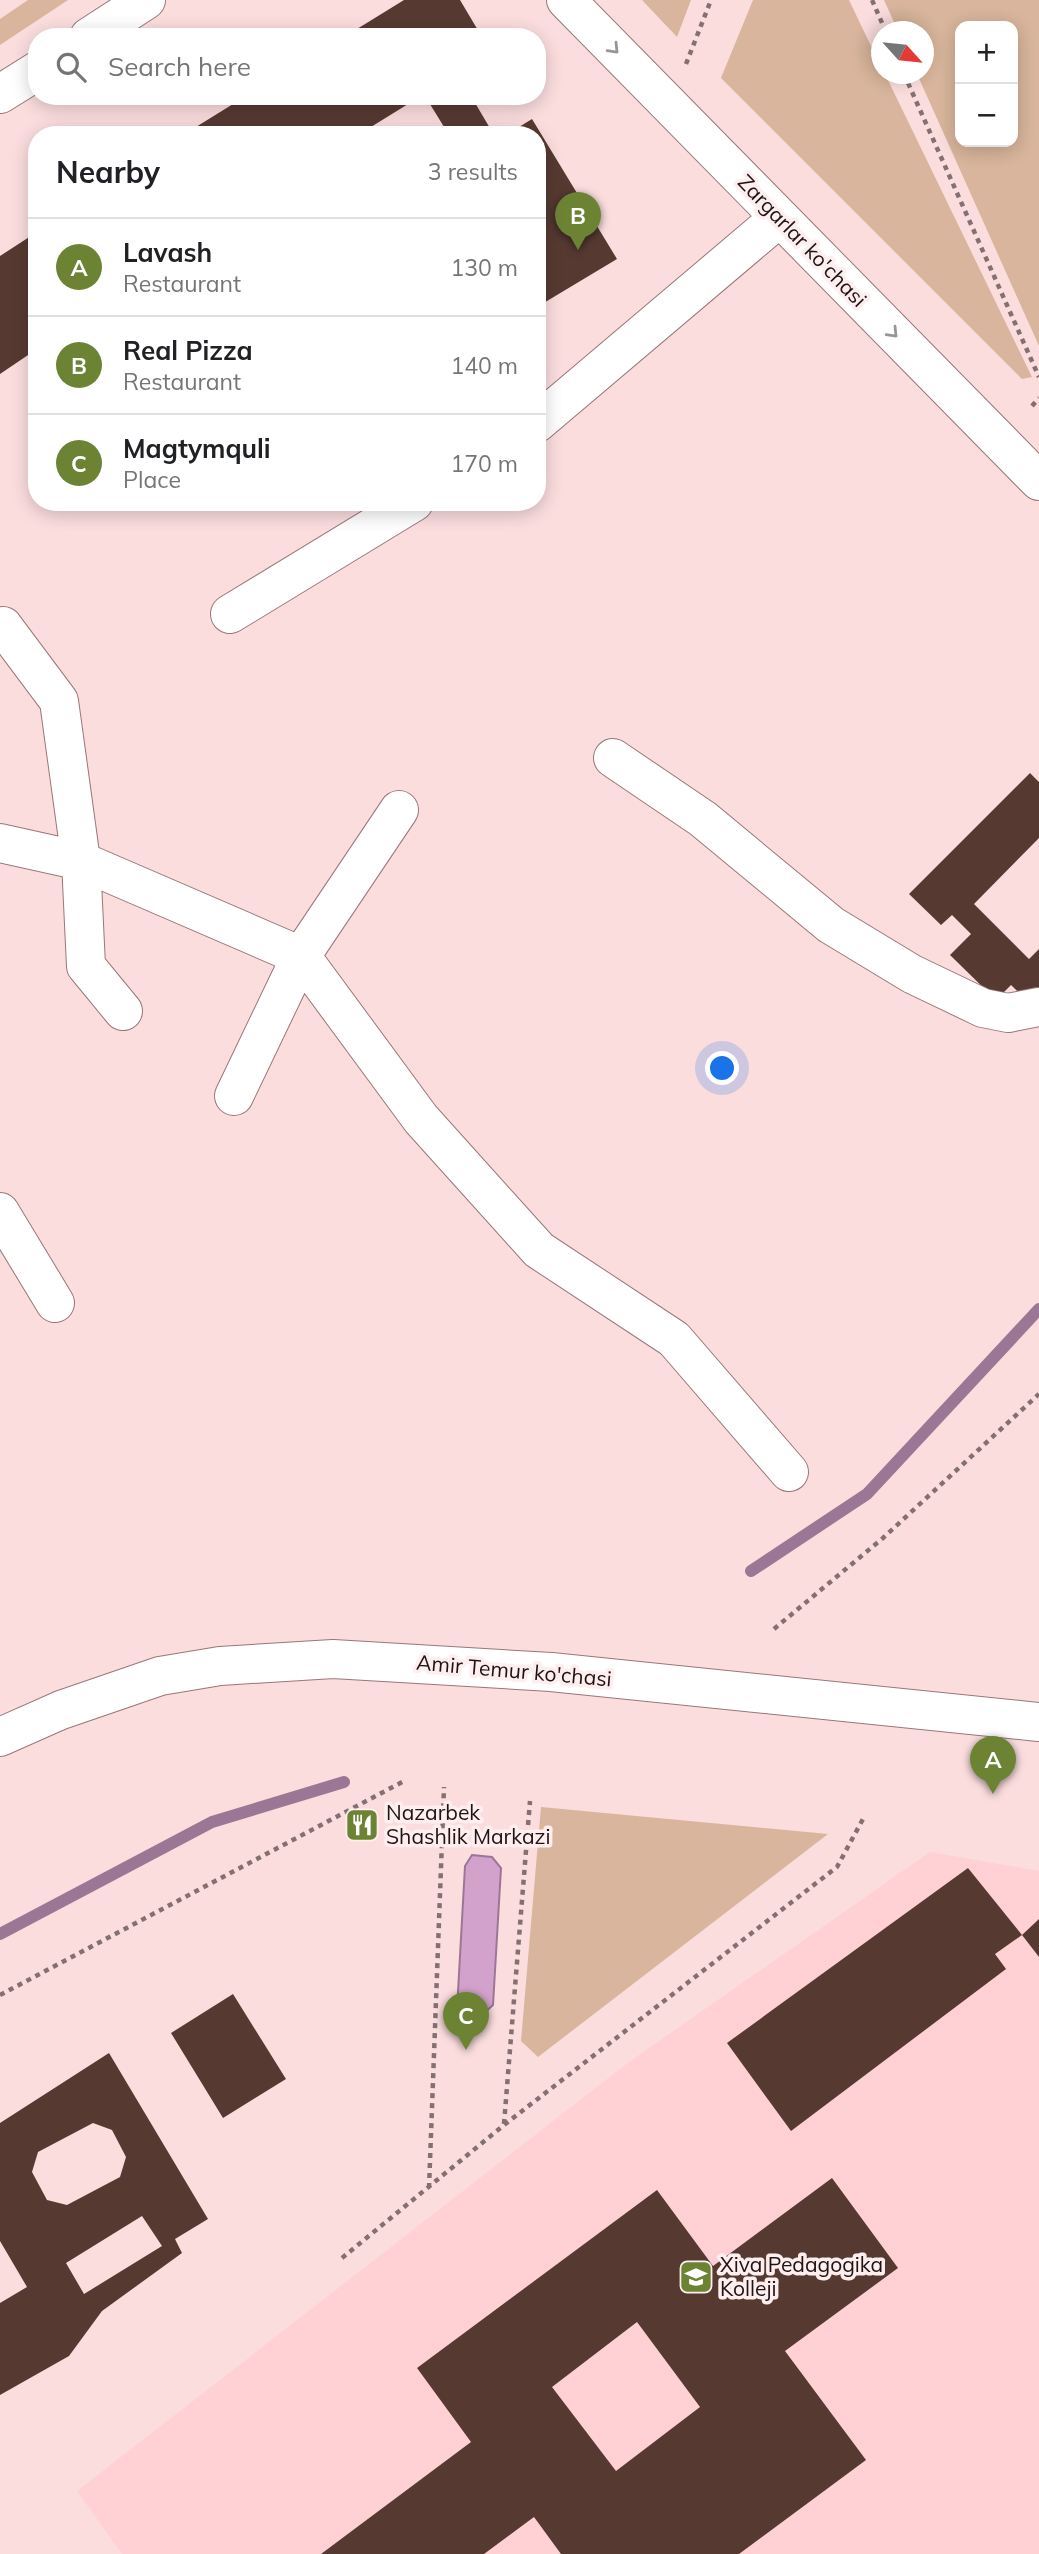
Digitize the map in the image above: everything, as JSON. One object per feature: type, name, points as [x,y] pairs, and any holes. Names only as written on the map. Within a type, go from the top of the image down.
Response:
[{"type":"main road","points":[[103,28],[146,0]]},
{"type":"main road","name":"Zargarlar ko'chasi","points":[[566,0],[1039,481]]},
{"type":"main road","points":[[0,94],[28,77]]},
{"type":"main road","points":[[546,415],[779,218]]},
{"type":"main road","points":[[230,614],[399,511]]},
{"type":"main road","points":[[0,629],[3,626],[59,701],[81,861],[86,966],[123,1011]]},
{"type":"main road","points":[[613,758],[702,819],[831,925],[912,974],[983,1007],[1008,1013],[1039,1007]]},
{"type":"main road","points":[[234,1096],[302,956],[398,810]]},
{"type":"main road","points":[[0,843],[81,861],[302,956],[421,1119],[539,1250],[674,1339],[789,1472]]},
{"type":"main road","points":[[0,1212],[55,1303]]},
{"type":"main road","name":"Amir Temur ko'chasi","points":[[0,1737],[61,1710],[160,1676],[232,1665],[333,1659],[551,1672],[1039,1722]]},
{"type":"path","points":[[685,67],[711,0]]},
{"type":"path","points":[[872,0],[881,21]]},
{"type":"path","points":[[908,84],[1039,377]]},
{"type":"path","points":[[1032,406],[1039,398]]},
{"type":"path","points":[[774,1629],[883,1538],[1039,1394]]},
{"type":"path","points":[[0,1995],[406,1780]]},
{"type":"path","points":[[429,2188],[444,1787]]},
{"type":"path","points":[[503,2125],[530,1801]]},
{"type":"path","points":[[342,2258],[503,2125],[837,1867],[863,1819]]},
{"type":"shaded area","points":[[28,0],[68,0],[0,45],[0,19]]},
{"type":"shaded area","points":[[642,0],[691,0],[677,37]]},
{"type":"shaded area","points":[[753,0],[849,0],[871,46],[871,84],[890,84],[1032,377],[1022,379],[721,78]]},
{"type":"shaded area","points":[[884,0],[1039,0],[1039,346],[921,84],[934,84],[934,21],[893,21]]},
{"type":"shaded area","points":[[541,1807],[828,1834],[538,2057],[521,2041]]},
{"type":"shaded area","name":"Xiva Pedagogika Kolleji","points":[[930,1852],[1039,1871],[1039,2554],[122,2554],[77,2491],[629,2062]]},
{"type":"shaded area","points":[[472,1855],[492,1857],[501,1868],[493,2005],[476,2015],[457,2010],[465,1866]]},
{"type":"building","points":[[404,0],[460,0],[477,28],[359,28]]},
{"type":"building","points":[[231,105],[406,105],[373,126],[198,126]]},
{"type":"building","points":[[431,105],[476,105],[489,126],[443,126]]},
{"type":"building","points":[[532,119],[536,126],[521,126]]},
{"type":"building","points":[[546,142],[617,259],[546,302]]},
{"type":"building","points":[[28,238],[28,355],[0,374],[0,256]]},
{"type":"building","points":[[1030,773],[1039,782],[1039,838],[974,904],[1029,959],[1039,949],[1039,998],[1032,1005],[1011,985],[996,1000],[950,955],[971,934],[952,915],[941,925],[909,894]]},
{"type":"building","points":[[968,1868],[1022,1935],[995,1954],[1006,1969],[791,2131],[727,2043]]},
{"type":"building","points":[[1039,1919],[1039,1957],[1022,1935]]},
{"type":"building","points":[[233,1994],[286,2079],[223,2118],[171,2033]]},
{"type":"building","points":[[109,2053],[208,2219],[175,2239],[182,2253],[102,2311],[69,2356],[0,2395],[0,2303],[27,2287],[0,2241],[0,2123]],"holes":[[[93,2123],[112,2130],[126,2157],[120,2177],[67,2205],[47,2200],[32,2172],[38,2152]],[[142,2216],[162,2246],[84,2294],[66,2263]]]},
{"type":"building","points":[[832,2178],[898,2268],[785,2351],[866,2460],[739,2554],[561,2554],[534,2517],[484,2554],[321,2554],[471,2442],[417,2368],[657,2190],[713,2266]],"holes":[[[637,2322],[700,2407],[616,2471],[552,2387]]]},
{"type":"waterway","points":[[751,1571],[867,1494],[1039,1309]]},
{"type":"waterway","points":[[0,1934],[212,1822],[344,1782]]},
{"type":"place","name":"Real Pizza","points":[[578,250]]},
{"type":"place","name":"Lavash","points":[[993,1794]]},
{"type":"place","name":"Nazarbek Shashlik Markazi","points":[[362,1825]]},
{"type":"place","name":"Magtymquli","points":[[466,2050]]},
{"type":"place","name":"Xiva Pedagogika Kolleji","points":[[696,2277]]}]
